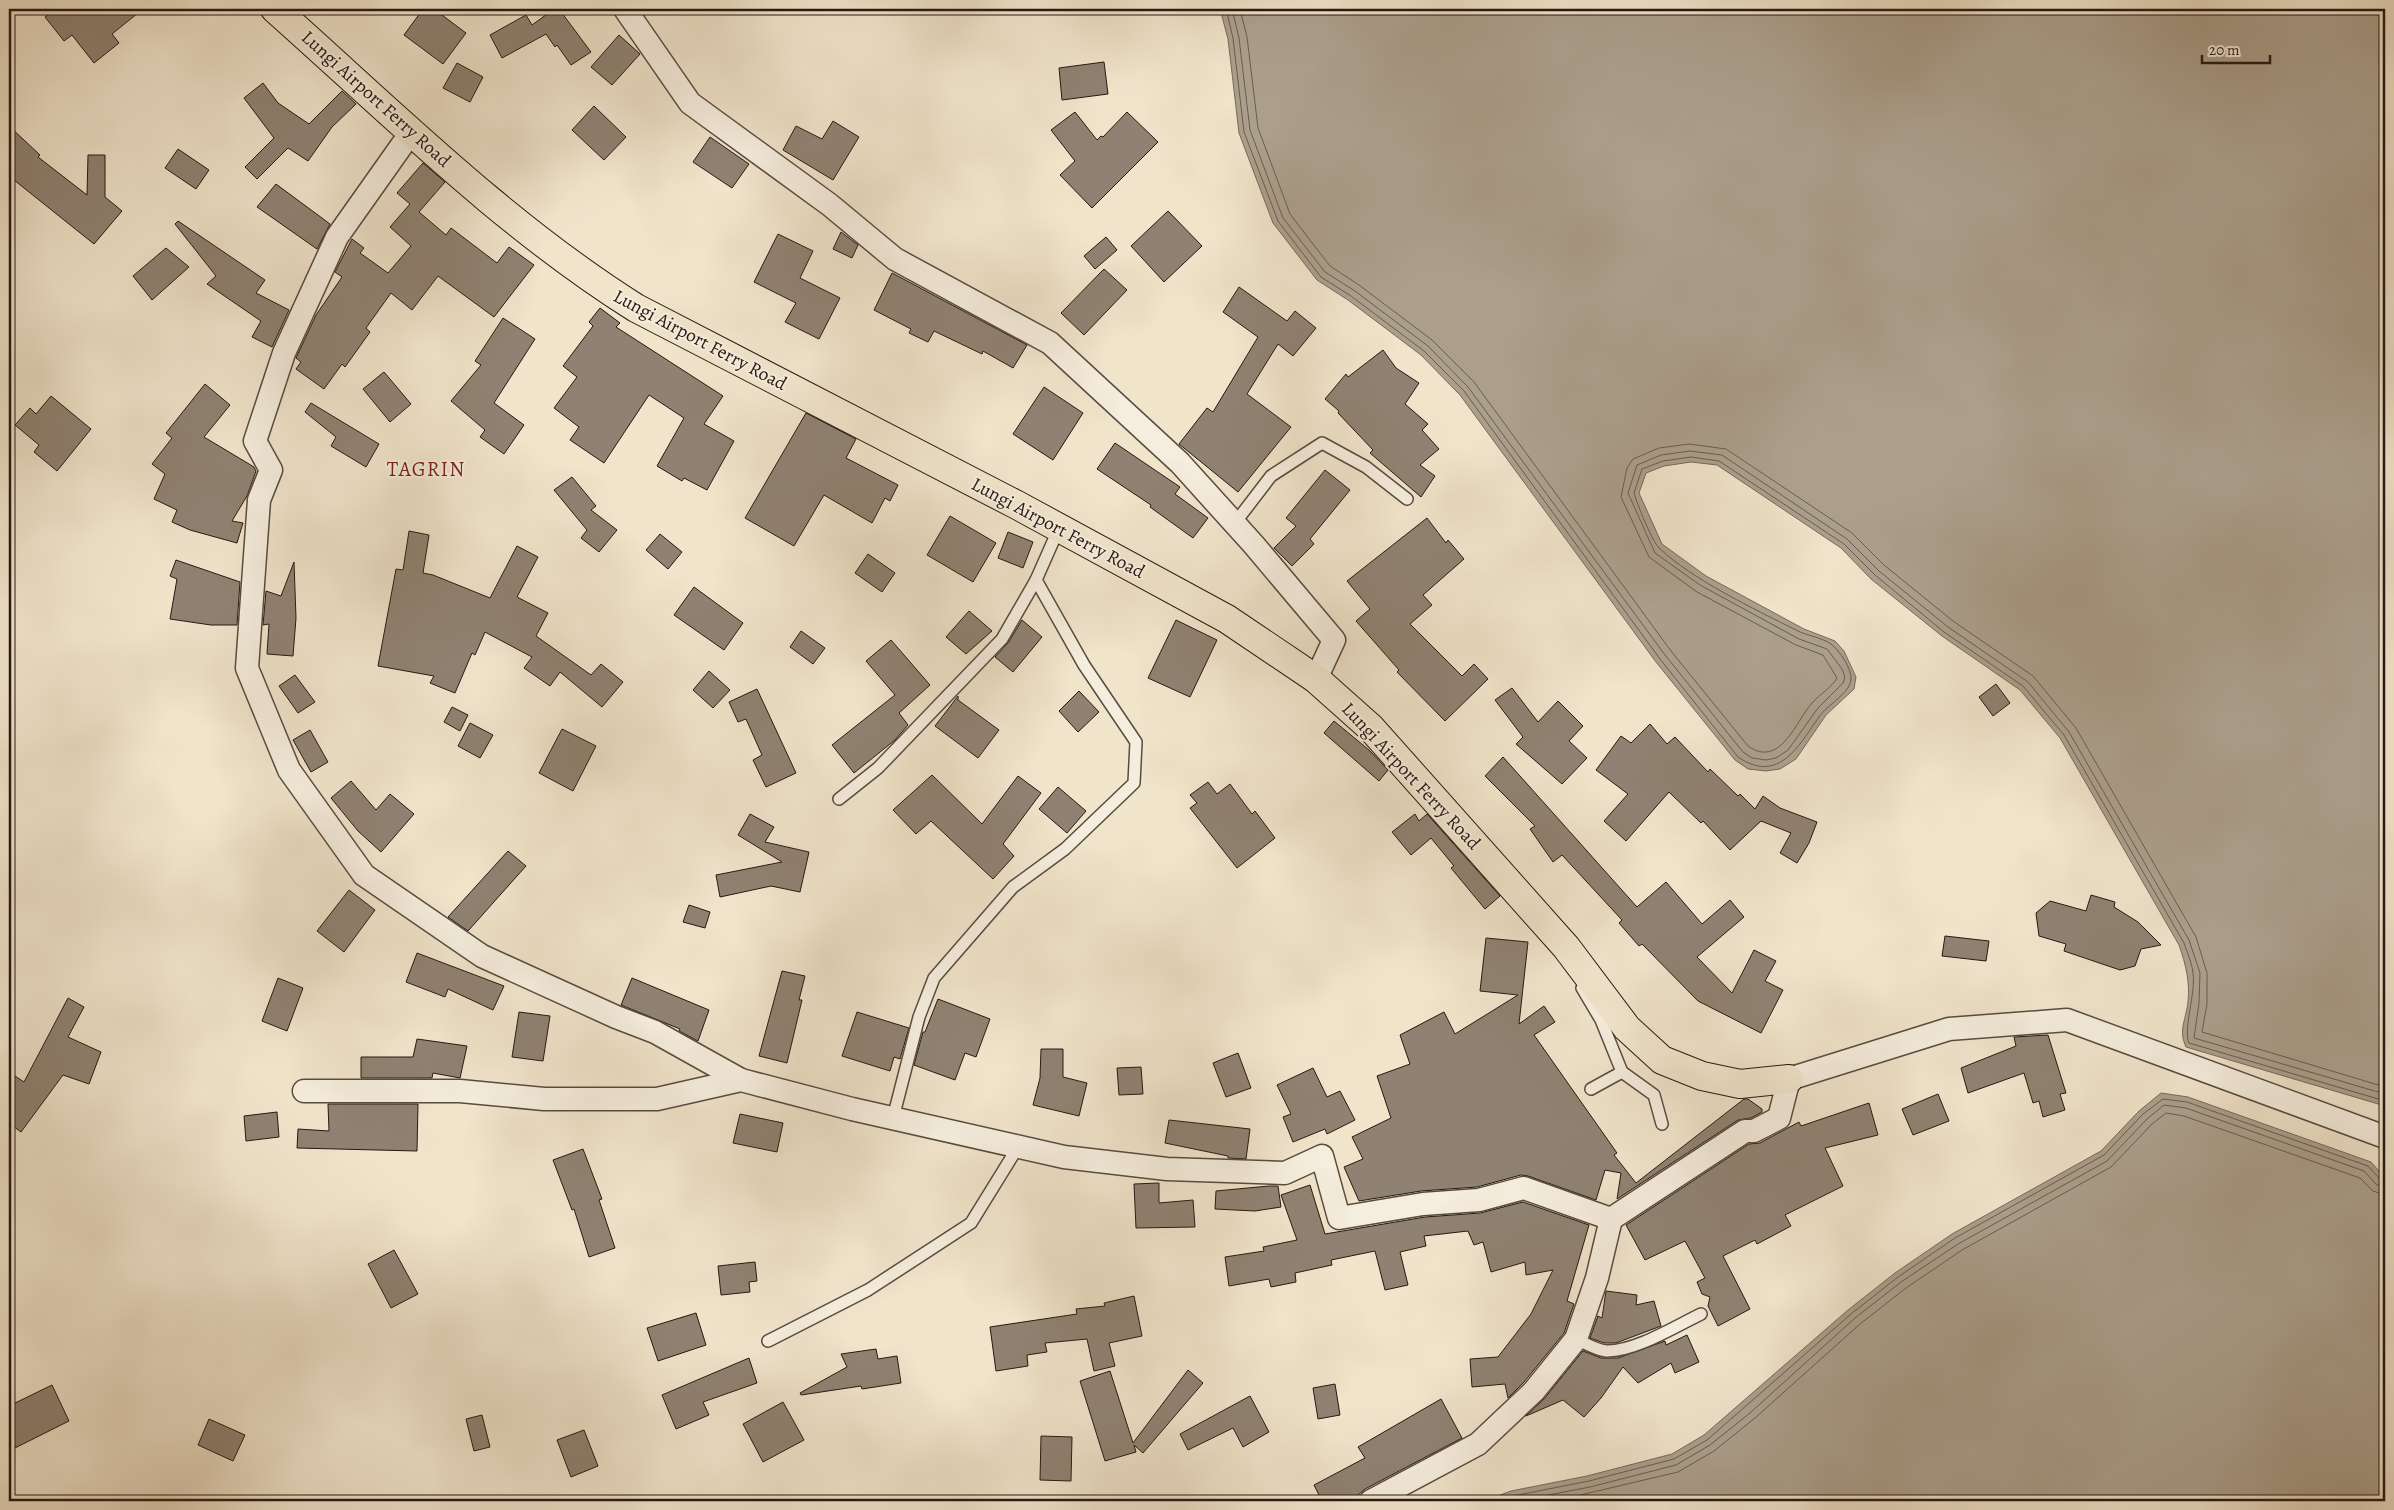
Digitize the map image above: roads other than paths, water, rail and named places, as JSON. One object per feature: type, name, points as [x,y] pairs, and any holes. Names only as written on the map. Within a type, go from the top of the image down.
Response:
[{"type":"main road","name":"Lungi Airport Ferry Road","points":[[275,9],[412,131],[536,237],[585,276],[636,308],[1059,528],[1227,619],[1316,679],[1371,728],[1566,947],[1627,1028],[1662,1060],[1702,1076],[1740,1084],[1789,1079]]},
{"type":"street","points":[[625,9],[690,102],[830,205],[895,259],[1050,343],[1180,462],[1235,523],[1334,640],[1316,679]]},
{"type":"street","points":[[412,131],[337,237],[284,353],[255,441],[271,470],[259,500],[247,668],[289,770],[364,875],[482,956],[616,1017],[656,1032],[741,1080],[893,1118],[1064,1157],[1167,1169],[1285,1173],[1322,1156],[1339,1218],[1423,1204],[1479,1200],[1524,1188],[1611,1219]]},
{"type":"street","points":[[1371,1501],[1478,1444],[1534,1392],[1576,1339],[1597,1278],[1611,1219],[1745,1131],[1754,1130],[1779,1118],[1789,1079],[1949,1029],[2067,1020],[2385,1137]]},
{"type":"street","points":[[304,1091],[460,1091],[544,1099],[657,1099],[741,1080]]},
{"type":"lane","points":[[1235,523],[1270,476],[1322,443],[1366,467],[1407,499]]},
{"type":"lane","points":[[839,799],[878,768],[1002,639],[1036,580],[1059,528]]},
{"type":"lane","points":[[893,1118],[919,1017],[934,978],[1013,887],[1065,849],[1134,784],[1136,742],[1084,665],[1036,580]]},
{"type":"lane","points":[[1566,947],[1570,967],[1601,1020],[1622,1072],[1654,1095],[1662,1124]]},
{"type":"lane","points":[[1591,1089],[1622,1072]]},
{"type":"lane","points":[[768,1341],[868,1290],[971,1223],[1018,1147]]},
{"type":"lane","points":[[1576,1339],[1605,1351],[1622,1349],[1648,1340],[1701,1314]]},
{"type":"water","points":[[1220,9],[2385,9],[2385,1106],[2186,1047],[2183,1030],[2188,1002],[2188,980],[2179,945],[2060,738],[2020,690],[1942,636],[1871,579],[1841,548],[1717,465],[1691,462],[1664,466],[1646,473],[1639,493],[1662,544],[1706,576],[1804,629],[1835,641],[1844,651],[1856,677],[1854,689],[1826,715],[1796,759],[1780,769],[1766,771],[1748,769],[1735,760],[1656,662],[1460,395],[1421,355],[1348,300],[1317,280],[1273,223],[1239,133],[1228,39]]},
{"type":"water","points":[[2161,1093],[2188,1097],[2371,1162],[2385,1178],[2385,1501],[1484,1501],[1511,1491],[1587,1476],[1672,1454],[1704,1435],[1848,1310],[1895,1273],[1952,1234],[2101,1151],[2139,1111]]},
{"type":"district","name":"TAGRIN","points":[[426,469]]}]
